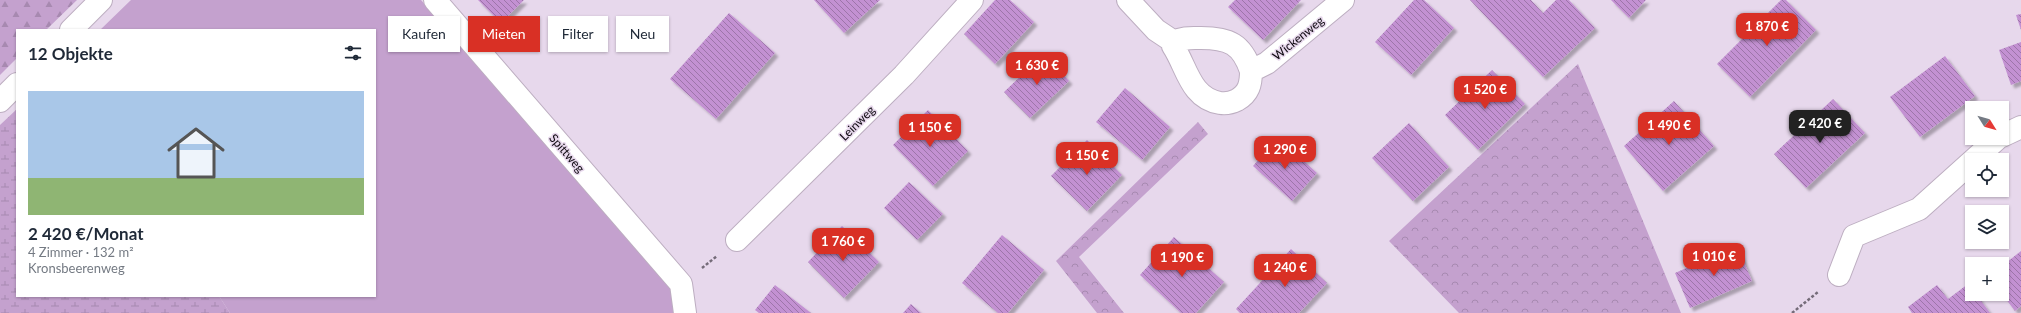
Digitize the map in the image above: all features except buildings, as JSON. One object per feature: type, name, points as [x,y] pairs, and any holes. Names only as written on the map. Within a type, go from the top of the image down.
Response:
[{"type":"street","points":[[72,29],[101,0]]},
{"type":"street","name":"Spittweg","points":[[434,0],[681,284]]},
{"type":"street","name":"Leinweg","points":[[737,240],[904,76],[972,0]]},
{"type":"street","points":[[1128,0],[1156,30],[1174,42]]},
{"type":"street","name":"Wickenweg","points":[[1251,71],[1267,63],[1343,0]]},
{"type":"street","points":[[1182,38],[1220,38],[1228,41],[1241,51],[1247,61],[1251,71],[1249,88],[1244,95],[1227,104],[1207,99],[1196,91],[1173,46],[1174,42],[1182,38]]},
{"type":"street","points":[[0,101],[16,85]]},
{"type":"street","points":[[2009,133],[2021,127]]},
{"type":"street","points":[[1839,275],[1854,236],[1919,208],[1990,145]]},
{"type":"street","points":[[681,284],[685,313]]},
{"type":"path","points":[[681,284],[737,240]]},
{"type":"path","points":[[1792,313],[1839,275]]},
{"type":"green space","points":[[0,0],[77,0],[47,29],[16,29],[16,59],[0,75]]},
{"type":"green space","points":[[131,0],[421,0],[435,16],[388,16],[388,52],[460,52],[460,44],[677,289],[681,313],[230,313],[220,297],[376,297],[376,29],[101,29]]},
{"type":"green space","points":[[1578,64],[1681,313],[1459,313],[1389,241]]},
{"type":"green space","points":[[16,110],[16,297],[220,297],[230,313],[0,313],[0,125]]},
{"type":"green space","points":[[1198,122],[1208,134],[1079,257],[1124,313],[1097,313],[1056,261]]}]
